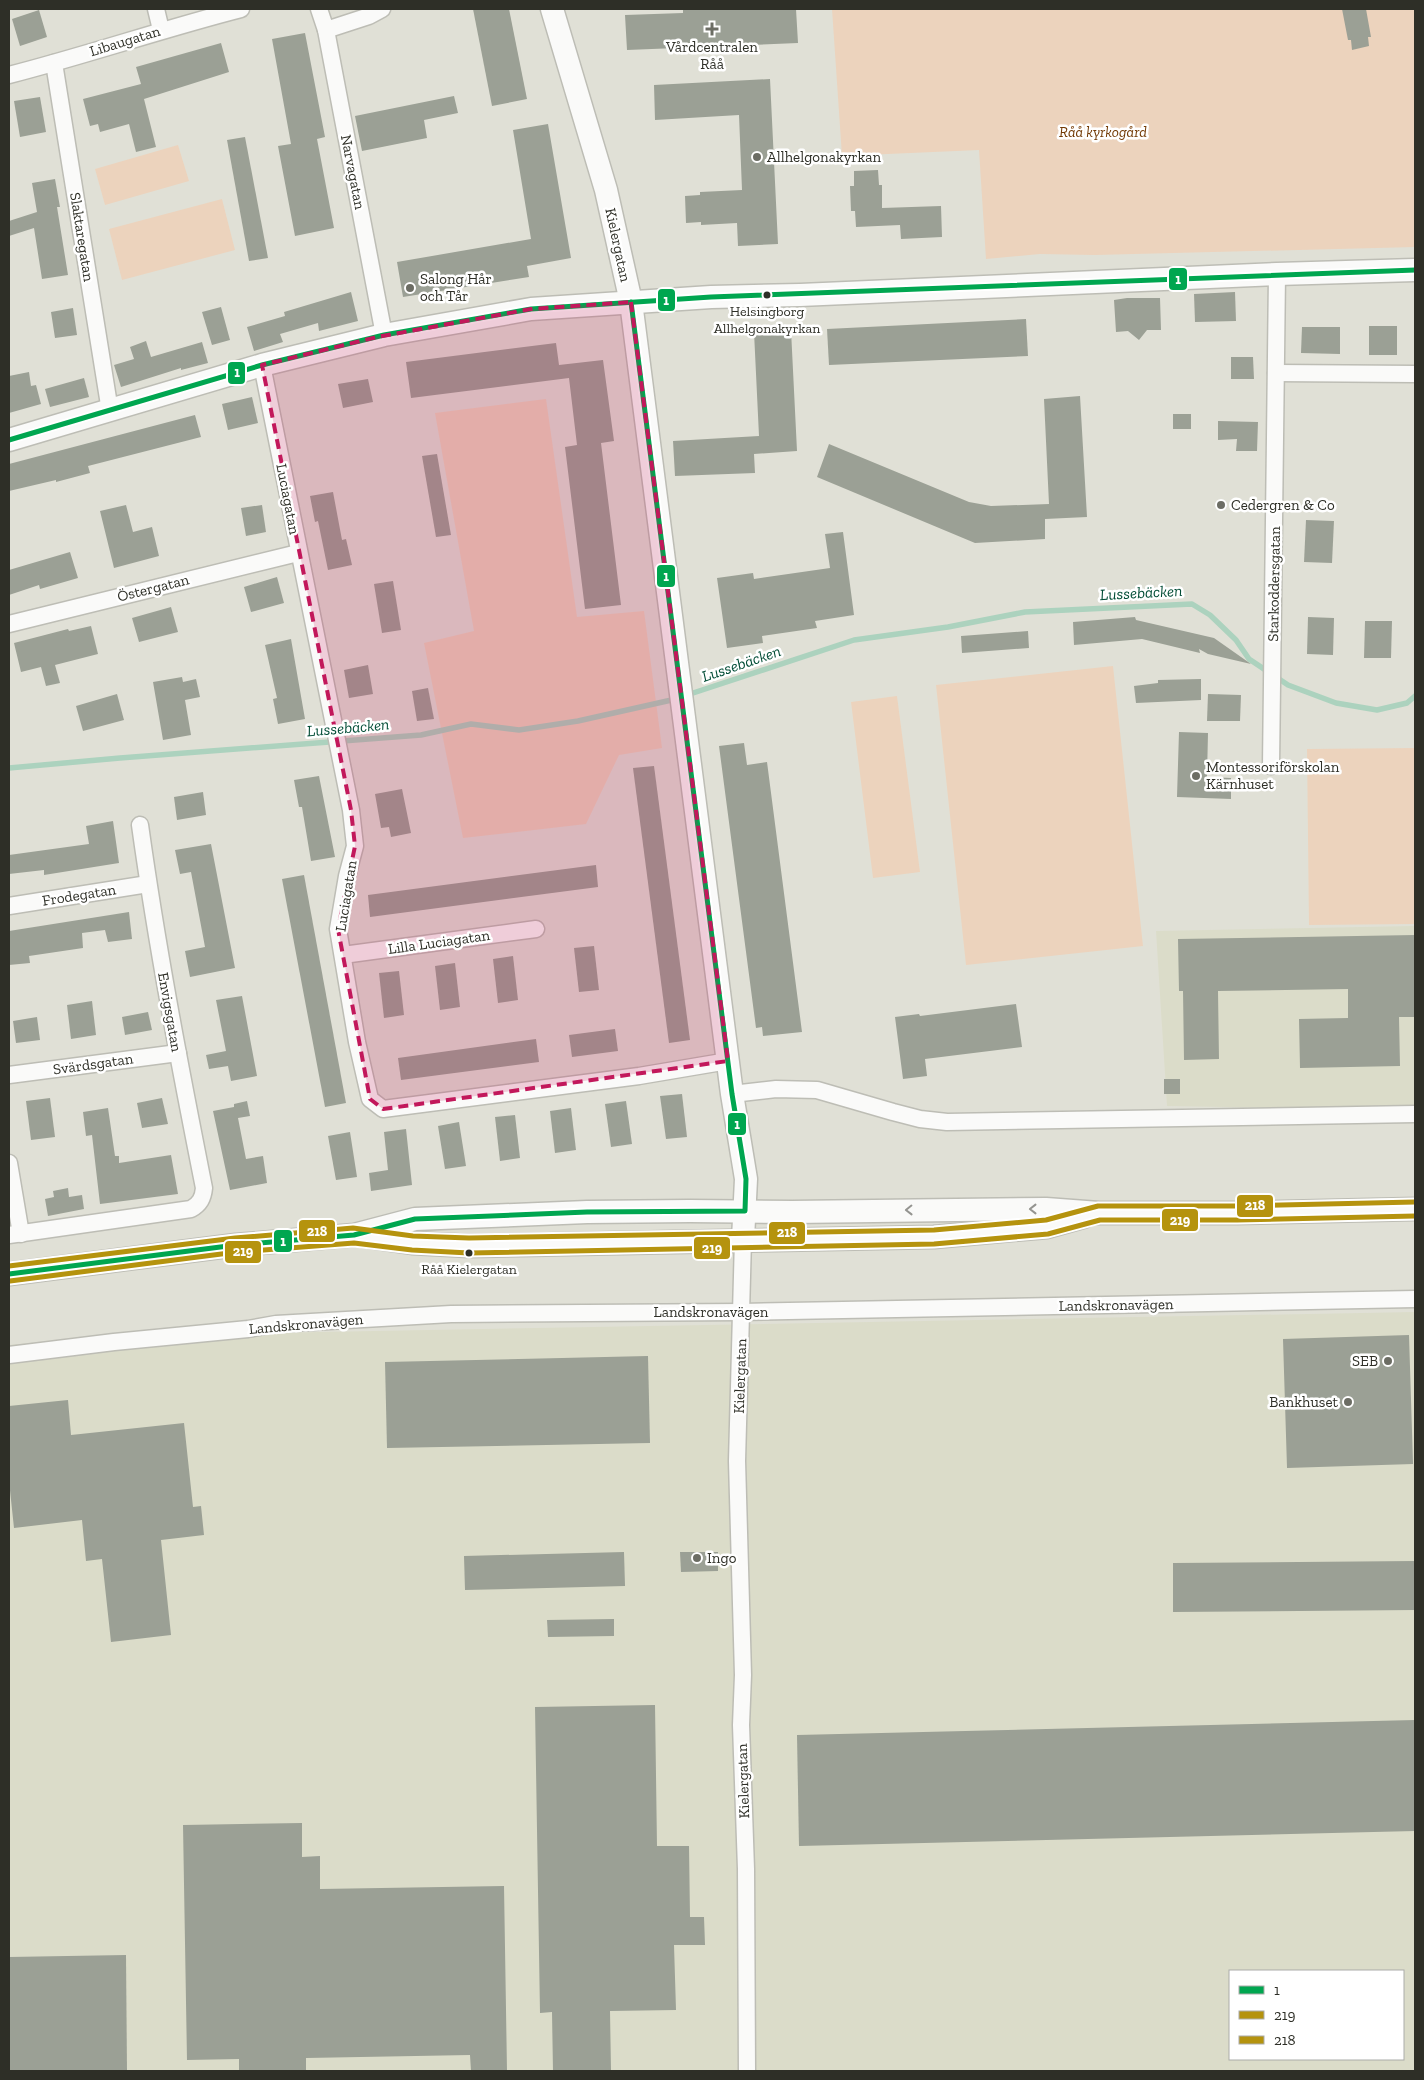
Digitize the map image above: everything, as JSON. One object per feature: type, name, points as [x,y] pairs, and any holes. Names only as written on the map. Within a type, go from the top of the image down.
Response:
[{"type":"street","points":[[156,9],[161,30]]},
{"type":"street","name":"Libaugatan","points":[[9,75],[161,30],[241,9]]},
{"type":"street","name":"Narvagatan","points":[[319,9],[326,30],[384,335]]},
{"type":"street","points":[[326,30],[369,16],[382,9]]},
{"type":"street","name":"Kielergatan","points":[[552,9],[606,190],[631,302],[732,1094],[746,1179],[737,1461],[743,1675],[741,1725],[746,1869],[747,2071]]},
{"type":"street","name":"Slaktaregatan","points":[[54,63],[110,411]]},
{"type":"street","points":[[9,440],[262,365],[384,335],[531,309],[711,297],[1415,270]]},
{"type":"street","name":"Starkoddersgatan","points":[[1271,766],[1276,274]]},
{"type":"street","name":"Luciagatan","points":[[262,365],[351,810],[355,846],[347,876],[338,929],[357,1042],[370,1100],[383,1109],[639,1076],[728,1061]]},
{"type":"street","points":[[1276,373],[1415,374]]},
{"type":"street","name":"Östergatan","points":[[9,624],[298,552]]},
{"type":"street","name":"Envigsgatan","points":[[15,1234],[191,1209],[200,1203],[202,1198],[204,1188],[148,884],[140,825]]},
{"type":"street","name":"Frodegatan","points":[[9,906],[148,884]]},
{"type":"street","name":"Lilla Luciagatan","points":[[343,955],[536,929]]},
{"type":"street","name":"Svärdsgatan","points":[[9,1075],[178,1052]]},
{"type":"street","points":[[732,1094],[776,1089],[817,1090],[920,1119],[947,1122],[1415,1114]]},
{"type":"street","points":[[9,1163],[15,1234]]},
{"type":"street","points":[[9,1274],[236,1246],[354,1235],[415,1219],[587,1212],[1046,1209],[1099,1213],[1237,1213],[1415,1209]]},
{"type":"street","points":[[354,1235],[412,1243],[469,1246],[743,1239],[934,1237],[1047,1227],[1099,1213]]},
{"type":"street","name":"Landskronavägen","points":[[9,1355],[114,1342],[248,1329],[276,1324],[451,1314],[742,1312],[1415,1299]]},
{"type":"highlighted area","points":[[631,302],[728,1061],[383,1109],[370,1099],[338,929],[355,846],[351,810],[262,365],[377,337],[531,309]]},
{"type":"shaded area","points":[[1415,926],[1415,1110],[1167,1106],[1156,931]]},
{"type":"shaded area","points":[[1415,1312],[1415,2071],[9,2071],[9,1345],[104,1336]]},
{"type":"green space","name":"Råå kyrkogård","points":[[832,9],[1415,9],[1415,247],[1095,255],[1040,254],[986,259],[979,150],[842,156]]},
{"type":"green space","points":[[178,145],[189,181],[105,205],[95,169]]},
{"type":"green space","points":[[222,199],[235,250],[122,280],[109,229]]},
{"type":"green space","points":[[546,399],[577,617],[644,611],[662,748],[619,755],[586,824],[463,838],[424,643],[474,631],[435,413]]},
{"type":"green space","points":[[1113,666],[1143,946],[966,965],[936,685]]},
{"type":"green space","points":[[897,696],[920,872],[873,878],[851,702]]},
{"type":"green space","points":[[1415,748],[1415,924],[1309,925],[1307,749]]},
{"type":"building","points":[[473,9],[509,9],[527,99],[492,106]]},
{"type":"building","name":"Vårdcentralen Råå","points":[[683,9],[796,9],[798,43],[627,50],[625,15],[683,13]]},
{"type":"building","points":[[1342,9],[1366,9],[1371,37],[1368,37],[1369,46],[1352,50],[1351,40],[1348,40]]},
{"type":"building","points":[[39,10],[47,37],[20,46],[12,19]]},
{"type":"building","points":[[305,33],[325,137],[317,139],[334,228],[295,236],[278,146],[291,144],[272,39]]},
{"type":"building","points":[[221,43],[229,72],[144,99],[156,147],[136,152],[129,124],[100,132],[98,124],[90,126],[83,99],[141,84],[136,67]]},
{"type":"building","name":"Allhelgonakyrkan","points":[[770,79],[778,244],[738,246],[737,223],[701,225],[701,222],[686,223],[685,196],[700,195],[700,192],[742,190],[739,115],[655,120],[654,85]]},
{"type":"building","points":[[454,96],[458,113],[424,120],[427,138],[362,151],[355,116]]},
{"type":"building","points":[[40,97],[46,132],[20,137],[14,101]]},
{"type":"building","points":[[548,124],[571,258],[527,266],[529,277],[403,297],[397,262],[531,239],[513,130]]},
{"type":"building","points":[[245,137],[268,258],[249,261],[227,140]]},
{"type":"building","points":[[878,170],[879,185],[882,185],[882,208],[941,206],[942,237],[901,239],[900,225],[856,227],[855,211],[851,211],[850,186],[854,186],[854,171]]},
{"type":"building","points":[[55,179],[60,207],[57,207],[68,275],[42,279],[34,228],[9,236],[9,221],[37,212],[32,183]]},
{"type":"building","points":[[351,292],[358,321],[319,331],[318,323],[280,334],[283,342],[254,351],[247,327],[285,316],[284,312]]},
{"type":"building","points":[[1235,292],[1236,321],[1195,322],[1194,294]]},
{"type":"building","points":[[1160,298],[1161,330],[1147,330],[1139,340],[1128,331],[1116,332],[1114,300]]},
{"type":"building","points":[[221,307],[230,340],[212,345],[202,312]]},
{"type":"building","points":[[73,308],[77,335],[55,338],[51,312]]},
{"type":"building","points":[[1026,319],[1028,356],[829,365],[827,329]]},
{"type":"building","points":[[1369,326],[1397,326],[1397,355],[1369,355]]},
{"type":"building","points":[[1302,327],[1340,327],[1340,354],[1301,353]]},
{"type":"building","points":[[791,330],[797,451],[754,454],[755,473],[675,476],[673,441],[759,436],[754,332]]},
{"type":"building","points":[[146,341],[151,357],[202,342],[208,363],[181,370],[181,368],[121,387],[114,365],[134,359],[130,347]]},
{"type":"building","points":[[556,343],[559,365],[603,360],[614,441],[601,443],[621,605],[585,609],[565,447],[577,445],[569,378],[411,398],[406,362]]},
{"type":"building","points":[[1231,357],[1253,357],[1254,379],[1231,379]]},
{"type":"building","points":[[29,372],[31,386],[36,385],[41,404],[9,413],[9,376]]},
{"type":"building","points":[[84,378],[89,397],[50,407],[45,389]]},
{"type":"building","points":[[368,379],[373,402],[343,408],[338,384]]},
{"type":"building","points":[[1080,396],[1087,517],[1045,519],[1045,539],[975,543],[817,477],[829,444],[969,502],[991,506],[1049,504],[1044,399]]},
{"type":"building","points":[[252,397],[258,423],[228,430],[222,404]]},
{"type":"building","points":[[1173,414],[1191,414],[1191,429],[1173,429]]},
{"type":"building","points":[[195,415],[201,437],[88,466],[90,473],[9,491],[9,464]]},
{"type":"building","points":[[1218,421],[1258,422],[1257,451],[1236,451],[1237,439],[1218,440]]},
{"type":"building","points":[[437,454],[451,535],[436,537],[422,456]]},
{"type":"building","points":[[333,492],[342,540],[346,539],[352,565],[328,570],[318,521],[315,522],[310,496]]},
{"type":"building","points":[[126,505],[133,532],[152,527],[159,556],[114,568],[100,511]]},
{"type":"building","points":[[262,505],[266,532],[246,536],[241,508]]},
{"type":"building","points":[[1306,520],[1334,521],[1332,563],[1304,562]]},
{"type":"building","points":[[843,532],[854,615],[815,621],[817,628],[762,636],[763,643],[727,648],[717,578],[753,573],[754,579],[830,568],[825,534]]},
{"type":"building","points":[[70,552],[78,578],[40,589],[39,585],[9,595],[9,570]]},
{"type":"building","points":[[277,577],[284,603],[251,612],[244,587]]},
{"type":"building","points":[[393,581],[401,630],[382,633],[374,584]]},
{"type":"building","points":[[171,607],[178,632],[139,642],[132,618]]},
{"type":"building","points":[[1135,617],[1136,620],[1214,638],[1251,664],[1208,654],[1199,649],[1200,653],[1142,639],[1074,645],[1073,622]]},
{"type":"building","points":[[1308,617],[1334,618],[1333,655],[1307,654]]},
{"type":"building","points":[[1365,621],[1392,621],[1391,658],[1364,658]]},
{"type":"building","points":[[91,626],[98,654],[55,665],[60,683],[46,686],[41,667],[21,672],[14,643],[68,629],[69,631]]},
{"type":"building","points":[[1028,631],[1029,648],[962,653],[961,636]]},
{"type":"building","points":[[291,639],[305,719],[278,724],[273,699],[277,698],[265,645]]},
{"type":"building","points":[[368,665],[373,694],[349,698],[344,670]]},
{"type":"building","points":[[182,677],[183,682],[196,679],[200,697],[185,700],[191,735],[163,740],[153,682]]},
{"type":"building","points":[[1201,679],[1201,700],[1136,703],[1134,686],[1158,683],[1158,680]]},
{"type":"building","points":[[428,688],[434,719],[417,721],[412,691]]},
{"type":"building","points":[[117,694],[124,720],[83,731],[76,706]]},
{"type":"building","points":[[1208,694],[1241,695],[1240,721],[1207,721]]},
{"type":"building","points":[[1179,732],[1208,733],[1207,777],[1231,778],[1231,799],[1177,797]]},
{"type":"building","points":[[744,743],[747,765],[767,762],[802,1032],[763,1036],[762,1027],[756,1028],[719,746]]},
{"type":"building","points":[[654,766],[690,1040],[669,1043],[633,768]]},
{"type":"building","points":[[319,776],[335,857],[311,861],[302,807],[299,807],[294,780]]},
{"type":"building","points":[[402,789],[411,833],[391,837],[389,827],[381,828],[375,794]]},
{"type":"building","points":[[203,792],[206,815],[177,820],[174,797]]},
{"type":"building","points":[[113,821],[119,863],[44,875],[44,870],[9,874],[9,855],[89,844],[86,826]]},
{"type":"building","points":[[211,844],[235,968],[190,977],[185,951],[205,947],[191,872],[180,874],[175,850]]},
{"type":"building","points":[[596,865],[598,887],[370,917],[368,895]]},
{"type":"building","points":[[304,875],[346,1103],[325,1107],[282,879]]},
{"type":"building","points":[[129,912],[132,939],[108,942],[105,930],[82,933],[83,948],[29,956],[30,963],[9,965],[9,931]]},
{"type":"building","points":[[1415,935],[1415,1017],[1399,1017],[1400,1066],[1300,1068],[1299,1019],[1348,1018],[1348,989],[1218,991],[1219,1059],[1184,1060],[1183,991],[1179,991],[1178,939]]},
{"type":"building","points":[[594,946],[599,990],[579,992],[574,948]]},
{"type":"building","points":[[513,956],[518,1000],[498,1003],[493,959]]},
{"type":"building","points":[[455,963],[460,1007],[440,1010],[435,966]]},
{"type":"building","points":[[399,971],[404,1015],[384,1018],[379,973]]},
{"type":"building","points":[[242,996],[257,1076],[231,1081],[228,1066],[209,1069],[206,1055],[226,1051],[216,1000]]},
{"type":"building","points":[[92,1001],[96,1035],[71,1039],[67,1005]]},
{"type":"building","points":[[1016,1004],[1022,1047],[925,1059],[927,1076],[903,1079],[895,1017],[919,1014],[920,1016]]},
{"type":"building","points":[[148,1012],[152,1030],[125,1035],[122,1017]]},
{"type":"building","points":[[37,1017],[40,1040],[16,1043],[13,1021]]},
{"type":"building","points":[[615,1029],[618,1051],[572,1057],[569,1035]]},
{"type":"building","points":[[536,1039],[539,1062],[401,1080],[398,1058]]},
{"type":"building","points":[[1164,1079],[1180,1079],[1180,1094],[1164,1094]]},
{"type":"building","points":[[682,1094],[687,1137],[666,1139],[660,1096]]},
{"type":"building","points":[[50,1098],[55,1137],[31,1140],[26,1101]]},
{"type":"building","points":[[162,1098],[168,1124],[142,1128],[137,1103]]},
{"type":"building","points":[[247,1101],[250,1116],[238,1118],[246,1159],[263,1156],[267,1183],[230,1190],[213,1111],[234,1107],[234,1104]]},
{"type":"building","points":[[626,1101],[632,1144],[611,1147],[605,1104]]},
{"type":"building","points":[[108,1108],[115,1156],[119,1156],[119,1163],[171,1155],[178,1194],[100,1204],[92,1135],[86,1136],[83,1112]]},
{"type":"building","points":[[571,1108],[576,1150],[555,1153],[550,1111]]},
{"type":"building","points":[[515,1115],[520,1158],[500,1161],[495,1117]]},
{"type":"building","points":[[459,1122],[466,1166],[445,1169],[438,1126]]},
{"type":"building","points":[[406,1129],[412,1185],[371,1191],[369,1173],[388,1170],[384,1132]]},
{"type":"building","points":[[350,1132],[357,1177],[336,1180],[328,1136]]},
{"type":"building","points":[[68,1188],[69,1197],[82,1195],[84,1209],[48,1216],[45,1199],[54,1197],[53,1191]]},
{"type":"building","name":"Bankhuset","points":[[1409,1335],[1413,1464],[1287,1468],[1283,1339]]},
{"type":"building","points":[[648,1356],[650,1443],[387,1448],[385,1362]]},
{"type":"building","points":[[68,1400],[71,1435],[184,1423],[193,1507],[201,1506],[204,1535],[161,1540],[171,1635],[111,1642],[102,1559],[86,1561],[82,1520],[14,1528],[9,1481],[9,1406]]},
{"type":"building","points":[[624,1552],[625,1586],[465,1590],[464,1556]]},
{"type":"building","points":[[680,1552],[718,1552],[718,1571],[681,1572]]},
{"type":"building","points":[[1415,1561],[1415,1610],[1173,1612],[1173,1563]]},
{"type":"building","points":[[614,1619],[614,1636],[548,1637],[547,1620]]},
{"type":"building","points":[[655,1705],[657,1846],[689,1846],[690,1917],[704,1917],[705,1945],[674,1945],[676,2010],[610,2011],[611,2071],[553,2071],[552,2012],[540,2013],[535,1707]]},
{"type":"building","points":[[1415,1720],[1415,1831],[799,1846],[797,1735]]},
{"type":"building","points":[[302,1823],[302,1857],[320,1856],[320,1889],[504,1886],[507,2071],[471,2071],[470,2055],[306,2058],[306,2071],[239,2071],[239,2059],[187,2060],[183,1825]]},
{"type":"building","points":[[126,1955],[127,2071],[9,2071],[9,1957]]},
{"type":"waterway","name":"Lussebäcken","points":[[687,695],[854,640],[948,627],[1025,612],[1192,604],[1210,615],[1236,640],[1249,659],[1288,685],[1336,703],[1377,710],[1407,703],[1415,696]]},
{"type":"waterway","name":"Lussebäcken","points":[[9,768],[421,735],[471,724],[519,730],[578,721],[676,699]]},
{"type":"transit line","name":"1","points":[[9,440],[262,365],[384,335],[531,309],[711,297],[1415,270]]},
{"type":"transit line","name":"1","points":[[9,1274],[236,1245],[354,1235],[415,1219],[587,1212],[745,1211],[746,1179],[732,1094],[631,302]]},
{"type":"transit line","name":"218","points":[[9,1266],[235,1238],[353,1228],[413,1236],[469,1238],[934,1230],[1046,1220],[1098,1206],[1237,1206],[1415,1202]]},
{"type":"transit line","name":"219","points":[[10,1281],[237,1252],[354,1243],[412,1250],[469,1253],[934,1244],[1048,1234],[1100,1220],[1237,1220],[1415,1216]]},
{"type":"place","name":"Vårdcentralen Råå","points":[[712,29]]},
{"type":"place","name":"Allhelgonakyrkan","points":[[757,157]]},
{"type":"place","name":"Salong Hår och Tår","points":[[410,288]]},
{"type":"place","name":"Helsingborg Allhelgonakyrkan","points":[[767,295]]},
{"type":"place","name":"Cedergren & Co","points":[[1221,505]]},
{"type":"place","name":"Montessoriförskolan Kärnhuset","points":[[1196,776]]},
{"type":"place","name":"Råå Kielergatan","points":[[469,1253]]},
{"type":"place","name":"SEB","points":[[1388,1361]]},
{"type":"place","name":"Bankhuset","points":[[1348,1402]]},
{"type":"place","name":"Ingo","points":[[697,1558]]}]
